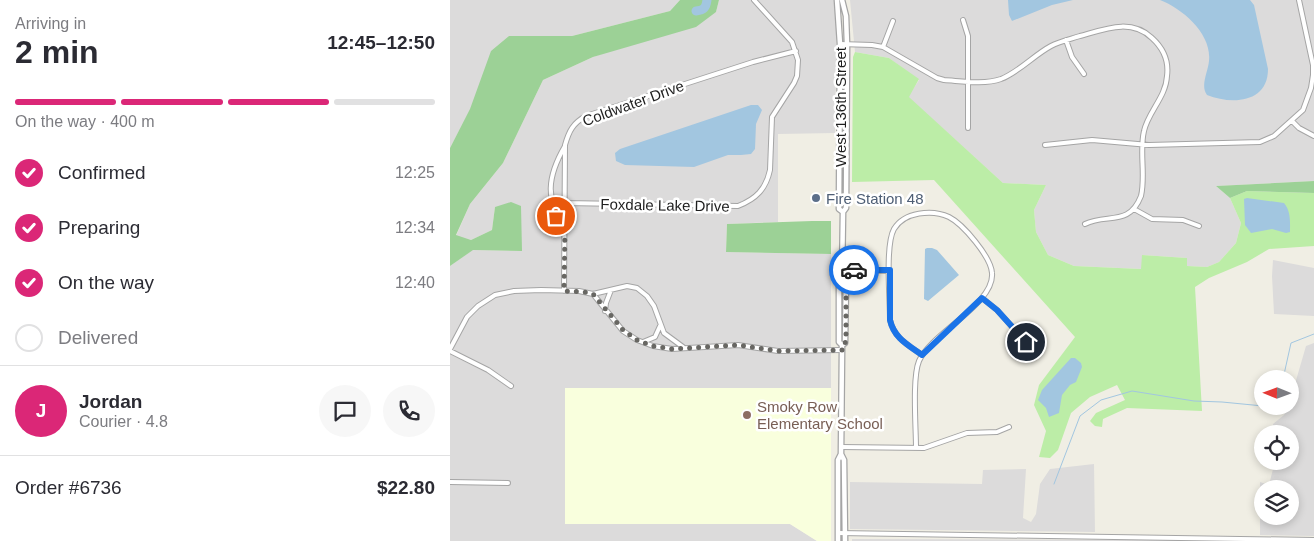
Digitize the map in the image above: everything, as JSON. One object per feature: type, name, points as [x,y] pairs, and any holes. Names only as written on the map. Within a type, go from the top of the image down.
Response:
[{"type":"street","points":[[754,0],[788,37],[796,52]]},
{"type":"street","name":"West 136th Street","points":[[836,0],[840,44],[839,209],[842,212],[842,279],[839,281],[839,342],[842,348],[841,454],[838,460],[838,541]]},
{"type":"street","name":"West 136th Street","points":[[842,0],[846,16],[847,44],[846,208],[842,212]]},
{"type":"street","points":[[1045,145],[1092,140],[1176,146],[1260,142],[1274,136],[1292,121],[1305,105],[1313,76],[1313,65],[1299,0]]},
{"type":"street","points":[[963,20],[968,36],[968,128]]},
{"type":"street","points":[[883,47],[894,21]]},
{"type":"street","points":[[840,44],[883,47],[937,78],[944,80],[998,80],[1051,46],[1066,40],[1109,28],[1126,26],[1143,31],[1160,47],[1167,66],[1164,90],[1144,129],[1142,191],[1134,209],[1128,214],[1119,218],[1098,219],[1085,224]]},
{"type":"street","points":[[1066,40],[1072,57],[1084,74]]},
{"type":"street","name":"Coldwater Drive","points":[[564,291],[565,145],[575,124],[586,116],[753,62],[796,52]]},
{"type":"street","name":"Foxdale Lake Drive","points":[[565,203],[738,206],[754,199],[760,194],[768,178],[771,123],[775,112],[797,76],[798,60],[796,52]]},
{"type":"street","points":[[1292,121],[1299,128],[1314,136]]},
{"type":"street","points":[[565,145],[551,174],[551,186],[556,216],[565,230]]},
{"type":"street","points":[[1134,209],[1152,219],[1183,220],[1199,226]]},
{"type":"street","points":[[916,448],[916,374],[922,355],[982,298],[991,285],[992,276],[989,259],[956,221],[943,215],[918,214],[906,218],[899,223],[891,237],[891,326],[899,338],[922,355]]},
{"type":"street","points":[[842,270],[890,270]]},
{"type":"street","points":[[511,386],[488,370],[450,350],[467,317],[478,306],[496,295],[514,291],[564,291],[593,294],[627,286],[642,291],[652,300],[660,324],[668,338],[683,347]]},
{"type":"street","points":[[605,311],[611,290]]},
{"type":"street","points":[[593,294],[605,311],[623,330],[643,342],[660,348],[738,345],[778,351],[842,348]]},
{"type":"street","points":[[982,298],[997,310],[1026,342]]},
{"type":"street","points":[[643,342],[655,337],[660,324]]},
{"type":"street","points":[[841,447],[930,447],[967,433],[996,432],[1009,427]]},
{"type":"street","name":"West 136th Street","points":[[841,454],[844,460],[844,541]]},
{"type":"street","points":[[450,482],[508,483]]},
{"type":"street","points":[[838,534],[1314,540]]},
{"type":"shaded area","points":[[450,0],[680,0],[670,11],[572,36],[509,36],[450,148]]},
{"type":"shaded area","points":[[719,0],[835,1],[837,19],[835,133],[778,134],[778,222],[727,224],[726,252],[831,254],[831,388],[565,388],[565,523],[790,524],[817,541],[450,541],[450,266],[472,250],[522,251],[495,207],[492,230],[471,240],[456,236],[470,204],[503,163],[543,80],[593,57],[716,12]]},
{"type":"shaded area","points":[[850,0],[1314,0],[1314,181],[1216,186],[1230,198],[1241,223],[1236,243],[1219,262],[1207,267],[1186,266],[1187,258],[1142,255],[1142,269],[1074,266],[1048,255],[1036,232],[1034,210],[1046,185],[1003,183],[908,97],[919,80],[889,58],[855,52]]},
{"type":"shaded area","points":[[1273,260],[1314,268],[1314,316],[1274,314]]},
{"type":"shaded area","points":[[1314,343],[1314,536],[1260,535],[1260,525],[1299,525],[1299,480],[1270,480],[1273,470],[1299,470],[1299,425],[1273,424],[1284,415],[1299,415],[1299,370],[1306,346]]},
{"type":"shaded area","points":[[565,388],[831,388],[831,541],[817,541],[790,524],[565,524]]},
{"type":"shaded area","points":[[1094,464],[1095,532],[850,529],[850,482],[982,484],[983,470],[1026,469],[1023,518],[1031,522],[1036,514],[1040,484],[1050,469]]},
{"type":"shaded area","points":[[852,539],[1211,540],[1234,541],[852,541]]},
{"type":"green space","points":[[680,0],[719,0],[716,12],[696,27],[593,57],[543,80],[503,163],[470,204],[456,235],[471,240],[492,230],[495,207],[511,202],[521,206],[522,251],[473,250],[450,266],[450,148],[470,109],[491,51],[509,36],[572,36],[670,11]]},
{"type":"green space","points":[[855,52],[889,58],[919,79],[909,97],[1003,183],[1046,185],[1034,210],[1036,232],[1048,255],[1074,266],[1141,269],[1142,255],[1187,258],[1187,266],[1207,267],[1219,262],[1236,243],[1241,223],[1230,198],[1247,191],[1314,193],[1314,246],[1269,249],[1247,262],[1209,278],[1195,287],[1202,411],[1127,408],[1103,419],[1102,427],[1095,426],[1090,421],[1096,413],[1125,400],[1117,385],[1090,397],[1071,413],[1058,450],[1050,458],[1039,457],[1046,431],[1034,405],[1039,385],[1075,337],[934,180],[852,182],[853,57]]},
{"type":"green space","points":[[1314,181],[1314,193],[1247,191],[1230,198],[1216,186]]},
{"type":"green space","points":[[831,221],[831,254],[726,252],[727,224]]},
{"type":"water","points":[[1008,0],[1073,0],[1052,5],[1012,21],[1009,15]]},
{"type":"water","points":[[1160,0],[1250,0],[1254,5],[1268,69],[1262,89],[1247,99],[1227,100],[1207,95],[1204,87],[1209,61],[1206,41],[1201,32],[1186,16]]},
{"type":"water","points":[[751,105],[758,105],[762,110],[756,124],[755,149],[751,154],[728,155],[694,167],[625,165],[616,161],[615,153],[620,149]]},
{"type":"water","points":[[1244,199],[1284,203],[1289,213],[1290,232],[1286,233],[1272,229],[1251,233],[1245,225]]},
{"type":"water","points":[[925,249],[937,250],[959,275],[928,301],[924,299]]},
{"type":"water","points":[[1071,358],[1075,358],[1081,363],[1082,367],[1076,382],[1070,385],[1062,395],[1059,413],[1049,417],[1046,408],[1038,400],[1042,390]]},
{"type":"waterway","points":[[696,11],[704,8],[707,0]]},
{"type":"waterway","points":[[1285,370],[1291,343],[1314,334]]},
{"type":"waterway","points":[[1054,484],[1080,416],[1101,400],[1132,391],[1194,401],[1254,405]]},
{"type":"way so far","points":[[556,216],[565,230],[564,291],[579,291],[593,294],[618,326],[630,336],[660,348],[738,345],[778,351],[842,350],[842,345],[846,342],[846,282],[842,279],[842,270],[854,270]]},
{"type":"place","name":"Fire Station 48","points":[[816,198]]},
{"type":"place","name":"Smoky Row Elementary School","points":[[747,415]]},
{"type":"route","points":[[854,270],[890,270],[891,326],[899,338],[922,355],[982,298],[997,310],[1026,342]]}]
